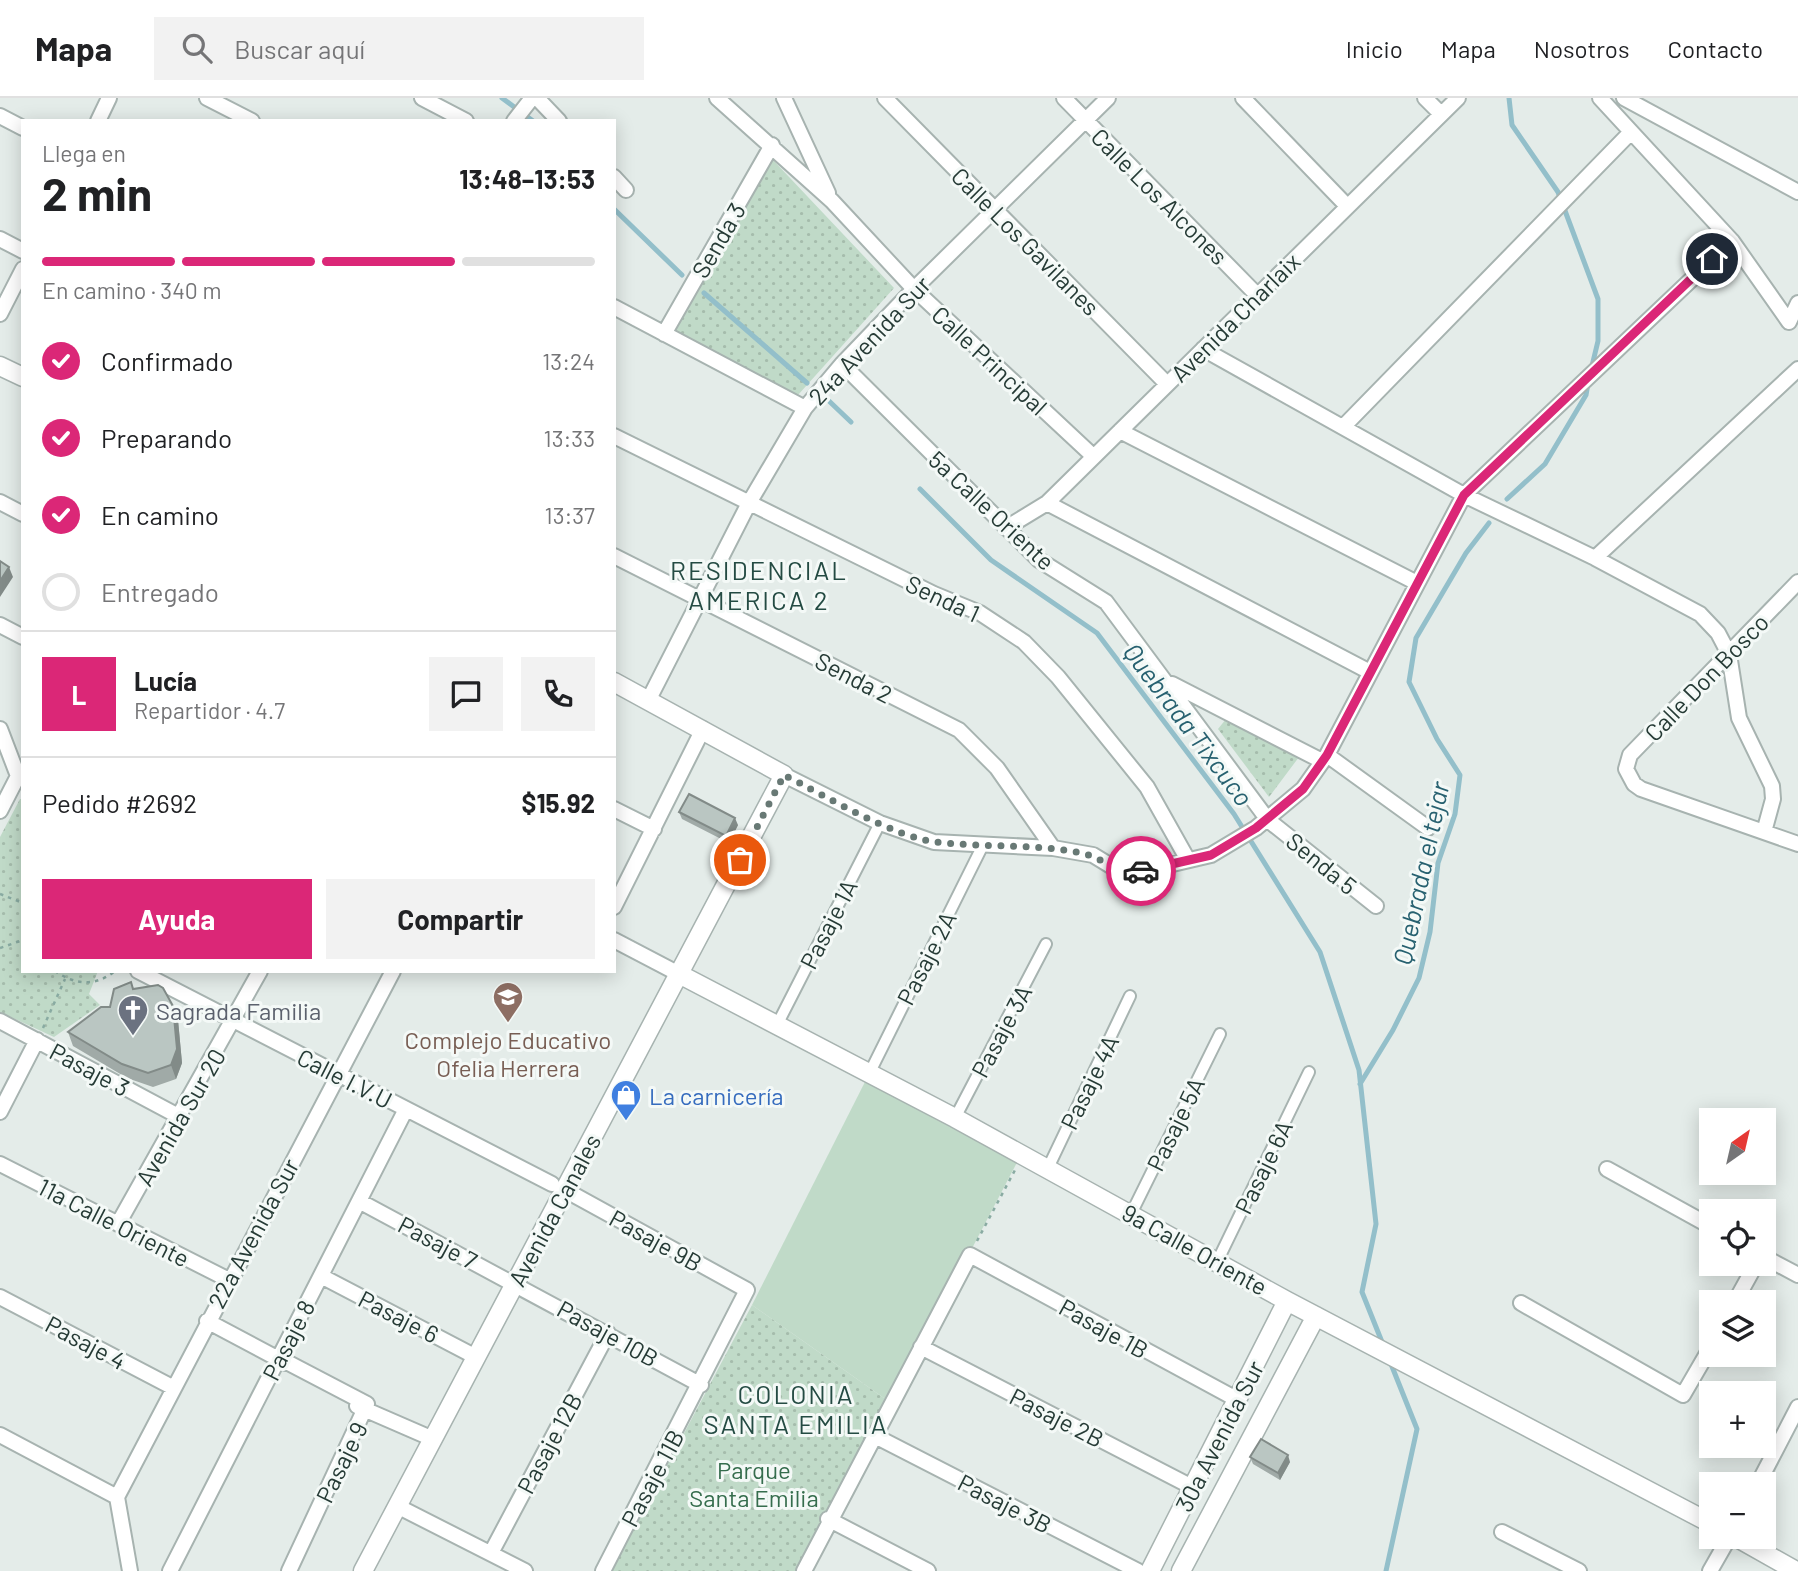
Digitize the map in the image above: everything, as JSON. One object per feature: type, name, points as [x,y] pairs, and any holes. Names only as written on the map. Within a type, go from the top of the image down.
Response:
[{"type":"street","points":[[99,119],[109,98]]},
{"type":"street","points":[[207,98],[248,119]]},
{"type":"street","points":[[422,98],[462,119]]},
{"type":"street","points":[[717,98],[832,201]]},
{"type":"street","points":[[784,98],[832,201]]},
{"type":"street","name":"Calle Los Gavilanes","points":[[886,98],[1167,384]]},
{"type":"street","name":"Calle Los Alcones","points":[[1064,98],[1257,295]]},
{"type":"street","name":"24a Avenida Sur","points":[[649,699],[749,503],[805,408],[842,364],[914,289],[1108,98]]},
{"type":"street","points":[[1243,98],[1347,205]]},
{"type":"street","points":[[1425,98],[1440,113]]},
{"type":"street","name":"Avenida Charlaix","points":[[1006,528],[1047,503],[1458,98]]},
{"type":"street","points":[[1600,98],[1732,241],[1794,328]]},
{"type":"street","points":[[1625,98],[1798,192]]},
{"type":"street","points":[[516,119],[533,99],[557,119]]},
{"type":"street","points":[[0,116],[21,127]]},
{"type":"street","points":[[1343,427],[1631,132]]},
{"type":"street","name":"Senda 3","points":[[664,334],[772,145]]},
{"type":"street","points":[[616,179],[626,190]]},
{"type":"street","name":"Calle Principal","points":[[832,201],[914,289],[1093,456]]},
{"type":"street","points":[[0,239],[21,250]]},
{"type":"street","points":[[616,683],[880,824],[934,842],[1053,848],[1093,855],[1111,866],[1134,873],[1211,855],[1262,824],[1303,789],[1324,758],[1464,495],[1732,241]]},
{"type":"street","points":[[0,314],[21,273]]},
{"type":"street","points":[[1794,328],[1798,303]]},
{"type":"street","points":[[616,308],[805,408]]},
{"type":"street","points":[[1203,349],[1464,495],[1595,558],[1700,614],[1718,633],[1729,654],[1739,718],[1772,786],[1773,799],[1764,832],[1798,844]]},
{"type":"street","name":"5a Calle Oriente","points":[[842,364],[1038,560],[1106,602],[1167,682],[1262,824]]},
{"type":"street","points":[[0,366],[21,376]]},
{"type":"street","points":[[1595,558],[1798,369]]},
{"type":"street","points":[[1120,431],[1414,589]]},
{"type":"street","name":"Senda 1","points":[[616,437],[934,594],[980,613],[1024,642],[1058,677],[1147,787],[1188,860]]},
{"type":"street","points":[[0,502],[21,513]]},
{"type":"street","points":[[1047,503],[1370,672]]},
{"type":"street","name":"Senda 2","points":[[616,557],[959,730],[997,768],[1053,848]]},
{"type":"street","name":"Calle Don Bosco","points":[[1764,832],[1641,789],[1628,776],[1626,769],[1630,755],[1798,582]]},
{"type":"street","points":[[0,625],[21,636]]},
{"type":"street","points":[[1167,682],[1324,758],[1427,828]]},
{"type":"street","points":[[0,729],[20,778],[0,811]]},
{"type":"street","points":[[616,903],[703,729]]},
{"type":"street","name":"Avenida Canales","points":[[363,1571],[516,1282],[558,1187],[679,974],[784,775]]},
{"type":"street","points":[[616,810],[654,829]]},
{"type":"street","name":"Pasaje 1A","points":[[777,1024],[880,824]]},
{"type":"street","name":"Senda 5","points":[[1262,824],[1376,906]]},
{"type":"street","name":"Pasaje 2A","points":[[870,1072],[983,845]]},
{"type":"street","points":[[616,941],[679,974]]},
{"type":"street","name":"Pasaje 3A","points":[[956,1118],[1046,944]]},
{"type":"street","name":"Calle I.V.U","points":[[142,973],[558,1187]]},
{"type":"street","name":"Avenida Sur 20","points":[[118,1224],[235,1021],[259,973]]},
{"type":"street","name":"22a Avenida Sur","points":[[117,1497],[172,1387],[391,973]]},
{"type":"street","name":"9a Calle Oriente","points":[[679,974],[870,1072],[1287,1301],[1699,1517]]},
{"type":"street","name":"Pasaje 4A","points":[[1048,1168],[1130,996]]},
{"type":"street","name":"Pasaje 3","points":[[0,1021],[180,1117]]},
{"type":"street","name":"Pasaje 5A","points":[[1131,1214],[1220,1034]]},
{"type":"street","points":[[0,1112],[37,1040]]},
{"type":"street","name":"Pasaje 6A","points":[[1217,1262],[1309,1072]]},
{"type":"street","name":"Pasaje 8","points":[[170,1571],[406,1109]]},
{"type":"street","name":"11a Calle Oriente","points":[[0,1164],[229,1280]]},
{"type":"street","points":[[1607,1169],[1699,1220]]},
{"type":"street","name":"Pasaje 9B","points":[[558,1187],[747,1290]]},
{"type":"street","name":"Pasaje 7","points":[[359,1201],[516,1282]]},
{"type":"street","points":[[804,1571],[828,1520],[970,1255]]},
{"type":"street","name":"Pasaje 1B","points":[[970,1255],[1238,1401]]},
{"type":"street","points":[[1776,1263],[1798,1275]]},
{"type":"street","name":"Pasaje 6","points":[[321,1276],[476,1357]]},
{"type":"street","name":"Pasaje 10B","points":[[516,1282],[701,1385]]},
{"type":"street","name":"Pasaje 11B","points":[[603,1571],[701,1385],[747,1290]]},
{"type":"street","name":"Pasaje 4","points":[[0,1297],[172,1387]]},
{"type":"street","name":"30a Avenida Sur","points":[[1150,1571],[1287,1301]]},
{"type":"street","points":[[1521,1303],[1683,1395],[1699,1367]]},
{"type":"street","name":"30a Avenida Sur","points":[[1181,1571],[1316,1316]]},
{"type":"street","points":[[207,1321],[279,1358],[365,1411],[433,1439]]},
{"type":"street","name":"Pasaje 12B","points":[[491,1553],[608,1333]]},
{"type":"street","name":"Pasaje 2B","points":[[921,1347],[1194,1488]]},
{"type":"street","points":[[1764,1472],[1798,1407]]},
{"type":"street","name":"Pasaje 9","points":[[289,1571],[365,1411]]},
{"type":"street","points":[[0,1435],[117,1497],[130,1571]]},
{"type":"street","name":"Pasaje 3B","points":[[873,1435],[1138,1571]]},
{"type":"street","points":[[397,1506],[525,1571]]},
{"type":"street","points":[[1180,1515],[1203,1528]]},
{"type":"street","points":[[828,1520],[928,1571]]},
{"type":"street","points":[[1502,1532],[1579,1571]]},
{"type":"street","points":[[1710,1571],[1724,1549]]},
{"type":"street","points":[[1756,1549],[1796,1571]]},
{"type":"path","points":[[0,894],[21,902]]},
{"type":"path","points":[[0,948],[21,941]]},
{"type":"path","points":[[58,973],[65,979],[90,983],[111,973]]},
{"type":"path","points":[[37,1040],[65,979]]},
{"type":"path","points":[[970,1255],[1023,1154]]},
{"type":"green space","points":[[773,160],[894,288],[798,395],[675,331]]},
{"type":"green space","points":[[1226,719],[1302,753],[1269,797],[1218,729]]},
{"type":"green space","points":[[21,799],[21,973],[97,973],[89,994],[100,1005],[54,1037],[0,1012],[0,837]]},
{"type":"green space","points":[[870,1072],[1023,1151],[891,1403],[752,1305]]},
{"type":"green space","name":"Parque Santa Emilia","points":[[752,1305],[891,1403],[805,1571],[611,1571]]},
{"type":"building","points":[[0,561],[9,567],[0,581]]},
{"type":"building","points":[[689,794],[735,818],[726,836],[679,812]]},
{"type":"building","name":"Sagrada Familia","points":[[131,982],[133,989],[158,985],[163,988],[173,1006],[177,1049],[171,1065],[148,1073],[122,1064],[68,1032],[101,1007],[110,1007],[114,989]]},
{"type":"building","points":[[1261,1439],[1288,1455],[1278,1473],[1250,1457]]},
{"type":"waterway","name":"Quebrada Tixcuco","points":[[502,98],[530,119]]},
{"type":"waterway","name":"Quebrada el tejar","points":[[1509,98],[1512,125],[1558,192],[1598,299],[1598,341],[1591,370]]},
{"type":"waterway","name":"Quebrada Tixcuco","points":[[616,211],[682,275]]},
{"type":"waterway","name":"Quebrada Tixcuco","points":[[704,293],[807,383]]},
{"type":"waterway","name":"Quebrada el tejar","points":[[1507,499],[1545,464],[1586,395],[1588,383]]},
{"type":"waterway","name":"Quebrada Tixcuco","points":[[829,401],[851,422]]},
{"type":"waterway","name":"Quebrada Tixcuco","points":[[920,489],[991,560],[1097,633],[1234,814],[1320,952],[1359,1070],[1376,1224],[1362,1292],[1384,1347]]},
{"type":"waterway","name":"Quebrada el tejar","points":[[1360,1084],[1393,1030],[1419,978],[1430,932],[1438,863],[1455,814],[1460,775],[1437,739],[1409,682],[1416,638],[1466,553],[1489,523]]},
{"type":"waterway","name":"Quebrada Tixcuco","points":[[1386,1571],[1417,1429],[1389,1359]]},
{"type":"way so far","points":[[740,860],[784,775],[880,824],[934,842],[1053,848],[1093,855],[1123,871],[1141,871]]},
{"type":"place","name":"Complejo Educativo Ofelia Herrera","points":[[508,1024]]},
{"type":"place","name":"Sagrada Familia","points":[[133,1037]]},
{"type":"place","name":"La carnicería","points":[[626,1122]]},
{"type":"district","name":"RESIDENCIAL AMERICA 2","points":[[759,584]]},
{"type":"district","name":"COLONIA SANTA EMILIA","points":[[796,1408]]},
{"type":"route","points":[[1141,871],[1211,855],[1268,820],[1303,789],[1327,755],[1464,495],[1712,259]]}]
